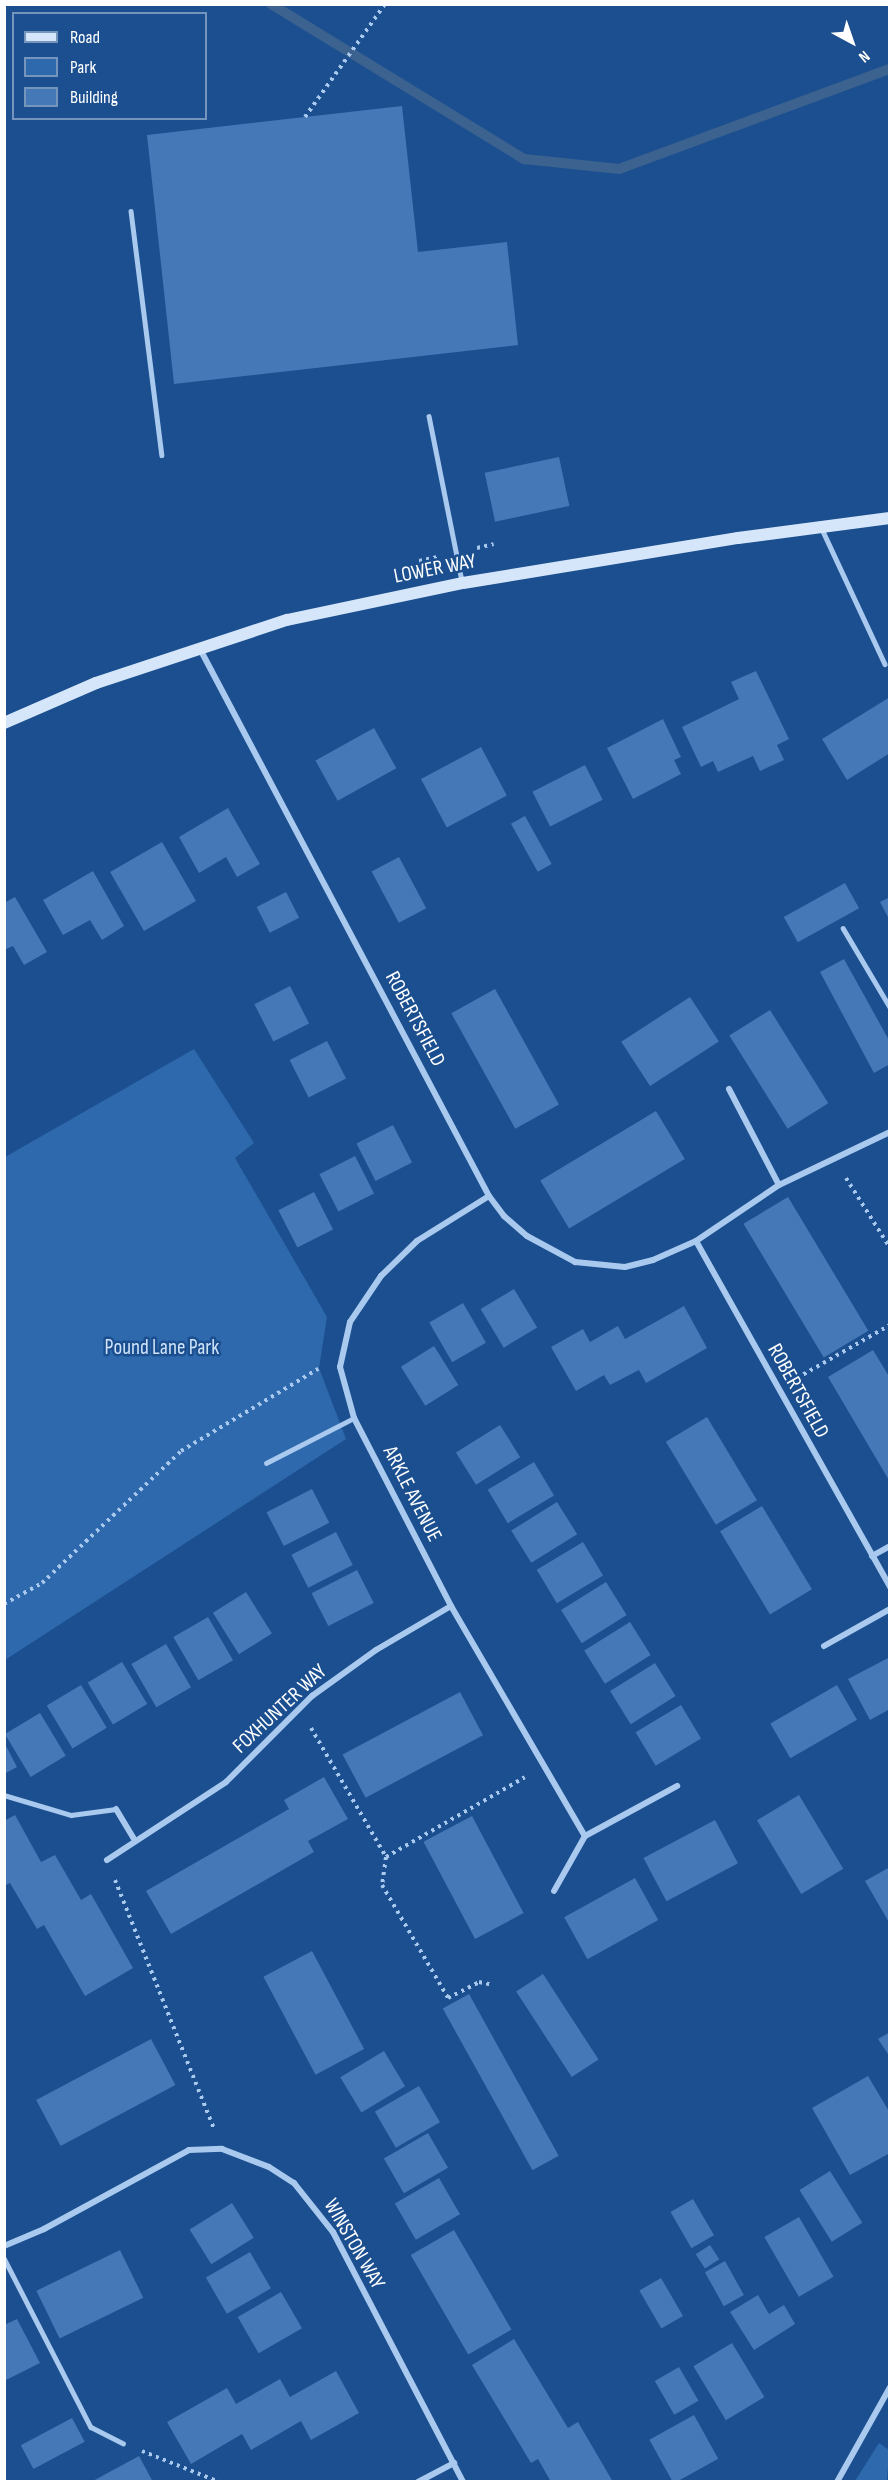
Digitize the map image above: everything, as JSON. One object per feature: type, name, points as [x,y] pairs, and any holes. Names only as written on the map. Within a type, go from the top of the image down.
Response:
[{"type":"street","name":"LOWER WAY","points":[[4,723],[96,683],[286,620],[463,583],[890,518]]},
{"type":"street","name":"ROBERTSFIELD","points":[[200,648],[489,1196],[504,1216],[527,1236],[575,1262],[625,1267],[653,1260],[696,1241],[779,1185],[890,1132]]},
{"type":"street","points":[[729,1089],[779,1185]]},
{"type":"street","name":"ARKLE AVENUE","points":[[489,1196],[417,1241],[396,1258],[350,1322],[340,1366],[354,1418],[451,1606],[585,1836]]},
{"type":"street","name":"ROBERTSFIELD","points":[[696,1241],[890,1587]]},
{"type":"street","points":[[872,1556],[890,1546]]},
{"type":"street","name":"FOXHUNTER WAY","points":[[107,1860],[226,1782],[300,1709],[376,1650],[451,1606]]},
{"type":"street","points":[[824,1646],[890,1609]]},
{"type":"street","points":[[554,1891],[585,1836],[677,1786]]},
{"type":"street","points":[[116,1809],[135,1841]]},
{"type":"street","name":"WINSTON WAY","points":[[4,2246],[44,2229],[189,2150],[222,2149],[269,2167],[294,2183],[316,2206],[464,2481]]},
{"type":"street","points":[[837,2481],[890,2387]]},
{"type":"street","points":[[418,2481],[454,2463]]},
{"type":"lane","points":[[131,211],[162,455]]},
{"type":"lane","points":[[429,416],[463,583]]},
{"type":"lane","points":[[821,527],[885,664]]},
{"type":"lane","points":[[843,928],[890,1007]]},
{"type":"lane","points":[[266,1463],[354,1418]]},
{"type":"lane","points":[[4,1795],[70,1815],[116,1809]]},
{"type":"lane","points":[[4,2258],[91,2427],[123,2443]]},
{"type":"path","points":[[304,117],[363,31],[385,4]]},
{"type":"path","points":[[834,1159],[890,1248]]},
{"type":"path","points":[[778,1389],[890,1325]]},
{"type":"path","points":[[4,1605],[42,1582],[181,1451],[319,1368],[340,1366]]},
{"type":"path","points":[[300,1709],[386,1857],[382,1885],[448,1998],[479,1982],[493,1985]]},
{"type":"path","points":[[386,1857],[544,1766]]},
{"type":"path","points":[[107,1860],[222,2149]]},
{"type":"path","points":[[123,2443],[219,2481]]},
{"type":"green space","name":"Pound Lane Park","points":[[194,1049],[254,1143],[235,1158],[327,1317],[319,1368],[346,1439],[5,1660],[5,1157]]},
{"type":"green space","points":[[879,2443],[889,2450],[887,2481],[855,2481]]},
{"type":"building","points":[[402,106],[418,252],[507,242],[518,345],[174,384],[147,135]]},
{"type":"building","points":[[559,457],[569,506],[495,522],[485,473]]},
{"type":"building","points":[[756,671],[789,739],[777,745],[784,760],[760,771],[753,756],[718,772],[713,761],[701,767],[682,727],[739,699],[731,682]]},
{"type":"building","points":[[890,697],[890,753],[847,780],[822,739]]},
{"type":"building","points":[[663,719],[681,757],[674,760],[681,774],[633,799],[607,748]]},
{"type":"building","points":[[374,728],[396,768],[338,801],[315,760]]},
{"type":"building","points":[[481,747],[507,796],[447,827],[421,779]]},
{"type":"building","points":[[585,765],[603,800],[550,827],[532,792]]},
{"type":"building","points":[[228,808],[260,864],[237,877],[226,857],[199,873],[179,837]]},
{"type":"building","points":[[525,816],[552,864],[538,872],[511,824]]},
{"type":"building","points":[[162,842],[196,901],[144,931],[110,872]]},
{"type":"building","points":[[399,857],[426,908],[399,923],[372,872]]},
{"type":"building","points":[[93,871],[124,926],[102,940],[90,920],[63,935],[43,900]]},
{"type":"building","points":[[845,883],[859,908],[798,942],[784,917]]},
{"type":"building","points":[[286,892],[299,918],[270,933],[257,907]]},
{"type":"building","points":[[15,897],[47,952],[24,965],[13,946],[4,950],[4,903]]},
{"type":"building","points":[[890,897],[890,921],[880,902]]},
{"type":"building","points":[[844,959],[890,1042],[890,1064],[874,1073],[820,972]]},
{"type":"building","points":[[290,986],[309,1023],[273,1042],[254,1004]]},
{"type":"building","points":[[495,989],[559,1104],[515,1129],[451,1013]]},
{"type":"building","points":[[690,997],[719,1041],[650,1086],[621,1042]]},
{"type":"building","points":[[770,1010],[828,1103],[788,1129],[729,1035]]},
{"type":"building","points":[[327,1041],[346,1078],[309,1097],[290,1060]]},
{"type":"building","points":[[656,1111],[685,1159],[569,1229],[540,1181]]},
{"type":"building","points":[[393,1125],[412,1162],[376,1181],[356,1144]]},
{"type":"building","points":[[355,1156],[374,1193],[338,1212],[319,1174]]},
{"type":"building","points":[[314,1192],[333,1229],[297,1248],[278,1210]]},
{"type":"building","points":[[788,1197],[868,1331],[824,1358],[743,1224]]},
{"type":"building","points":[[514,1289],[537,1328],[504,1348],[481,1309]]},
{"type":"building","points":[[463,1303],[486,1343],[452,1362],[429,1322]]},
{"type":"building","points":[[684,1306],[707,1348],[646,1383],[639,1370],[610,1385],[604,1375],[576,1391],[551,1347],[583,1329],[590,1342],[618,1326],[625,1339]]},
{"type":"building","points":[[434,1346],[458,1385],[425,1406],[401,1367]]},
{"type":"building","points":[[873,1350],[890,1378],[890,1482],[828,1377]]},
{"type":"building","points":[[707,1417],[757,1500],[716,1525],[666,1442]]},
{"type":"building","points":[[500,1425],[520,1457],[476,1485],[456,1453]]},
{"type":"building","points":[[534,1462],[554,1495],[508,1523],[488,1490]]},
{"type":"building","points":[[312,1489],[329,1523],[284,1546],[267,1512]]},
{"type":"building","points":[[557,1502],[577,1534],[531,1563],[511,1531]]},
{"type":"building","points":[[762,1506],[812,1589],[770,1614],[720,1531]]},
{"type":"building","points":[[336,1532],[353,1565],[308,1588],[291,1555]]},
{"type":"building","points":[[583,1542],[603,1575],[557,1603],[537,1570]]},
{"type":"building","points":[[357,1570],[374,1603],[328,1626],[312,1593]]},
{"type":"building","points":[[606,1582],[627,1615],[582,1643],[561,1610]]},
{"type":"building","points":[[246,1592],[272,1634],[239,1654],[213,1613]]},
{"type":"building","points":[[208,1617],[233,1660],[198,1680],[173,1637]]},
{"type":"building","points":[[630,1622],[651,1655],[605,1684],[584,1651]]},
{"type":"building","points":[[166,1644],[191,1687],[156,1707],[131,1664]]},
{"type":"building","points":[[890,1657],[890,1709],[870,1720],[848,1679]]},
{"type":"building","points":[[122,1662],[147,1704],[113,1725],[88,1683]]},
{"type":"building","points":[[655,1663],[676,1696],[631,1724],[610,1691]]},
{"type":"building","points":[[81,1685],[107,1728],[72,1748],[47,1706]]},
{"type":"building","points":[[837,1685],[857,1720],[790,1758],[770,1724]]},
{"type":"building","points":[[460,1692],[483,1735],[366,1798],[343,1754]]},
{"type":"building","points":[[681,1705],[701,1738],[656,1766],[636,1732]]},
{"type":"building","points":[[40,1713],[66,1756],[31,1777],[5,1734]]},
{"type":"building","points":[[4,1742],[17,1767],[4,1774]]},
{"type":"building","points":[[324,1777],[348,1819],[308,1841],[314,1852],[171,1934],[146,1891],[289,1809],[284,1800]]},
{"type":"building","points":[[799,1795],[843,1869],[801,1894],[757,1820]]},
{"type":"building","points":[[15,1815],[41,1862],[55,1855],[81,1900],[91,1894],[133,1968],[85,1996],[44,1925],[37,1929],[10,1883],[4,1886],[4,1821]]},
{"type":"building","points":[[472,1816],[524,1913],[475,1939],[423,1842]]},
{"type":"building","points":[[715,1820],[738,1863],[666,1901],[643,1858]]},
{"type":"building","points":[[890,1867],[890,1924],[865,1881]]},
{"type":"building","points":[[635,1878],[658,1920],[587,1959],[564,1917]]},
{"type":"building","points":[[312,1951],[364,2049],[316,2075],[263,1977]]},
{"type":"building","points":[[543,1974],[599,2060],[572,2077],[516,1991]]},
{"type":"building","points":[[469,1994],[559,2156],[532,2170],[443,2009]]},
{"type":"building","points":[[890,2032],[890,2057],[878,2039]]},
{"type":"building","points":[[151,2039],[175,2085],[61,2146],[36,2100]]},
{"type":"building","points":[[384,2051],[405,2086],[361,2112],[340,2077]]},
{"type":"building","points":[[868,2076],[890,2113],[890,2153],[850,2175],[812,2108]]},
{"type":"building","points":[[419,2086],[440,2122],[396,2148],[375,2112]]},
{"type":"building","points":[[428,2133],[448,2168],[404,2193],[384,2158]]},
{"type":"building","points":[[830,2171],[862,2223],[832,2242],[799,2190]]},
{"type":"building","points":[[439,2178],[460,2214],[416,2240],[395,2204]]},
{"type":"building","points":[[693,2199],[714,2235],[691,2248],[670,2212]]},
{"type":"building","points":[[232,2203],[254,2238],[211,2264],[190,2229]]},
{"type":"building","points":[[799,2217],[834,2277],[799,2297],[764,2237]]},
{"type":"building","points":[[454,2230],[512,2330],[468,2355],[411,2255]]},
{"type":"building","points":[[710,2245],[719,2259],[705,2269],[696,2254]]},
{"type":"building","points":[[120,2250],[143,2298],[60,2338],[36,2291]]},
{"type":"building","points":[[250,2252],[271,2288],[227,2314],[206,2278]]},
{"type":"building","points":[[725,2261],[744,2295],[724,2306],[705,2272]]},
{"type":"building","points":[[661,2278],[683,2316],[661,2329],[639,2290]]},
{"type":"building","points":[[281,2292],[302,2328],[259,2353],[238,2317]]},
{"type":"building","points":[[758,2295],[769,2314],[784,2305],[795,2324],[754,2350],[730,2312]]},
{"type":"building","points":[[17,2319],[40,2363],[4,2381],[4,2325]]},
{"type":"building","points":[[514,2339],[568,2428],[578,2422],[613,2482],[551,2482],[538,2459],[531,2463],[472,2365]]},
{"type":"building","points":[[732,2343],[764,2397],[726,2420],[693,2366]]},
{"type":"building","points":[[679,2367],[698,2401],[674,2415],[655,2381]]},
{"type":"building","points":[[336,2371],[359,2413],[311,2440],[301,2421],[251,2450],[242,2434],[191,2464],[167,2422],[227,2388],[236,2404],[280,2379],[290,2397]]},
{"type":"building","points":[[694,2415],[718,2459],[673,2482],[649,2440]]},
{"type":"building","points":[[72,2418],[85,2442],[33,2469],[21,2445]]},
{"type":"building","points":[[139,2456],[153,2482],[91,2482]]},
{"type":"waterway","points":[[271,4],[524,159],[619,169],[890,69]]}]
